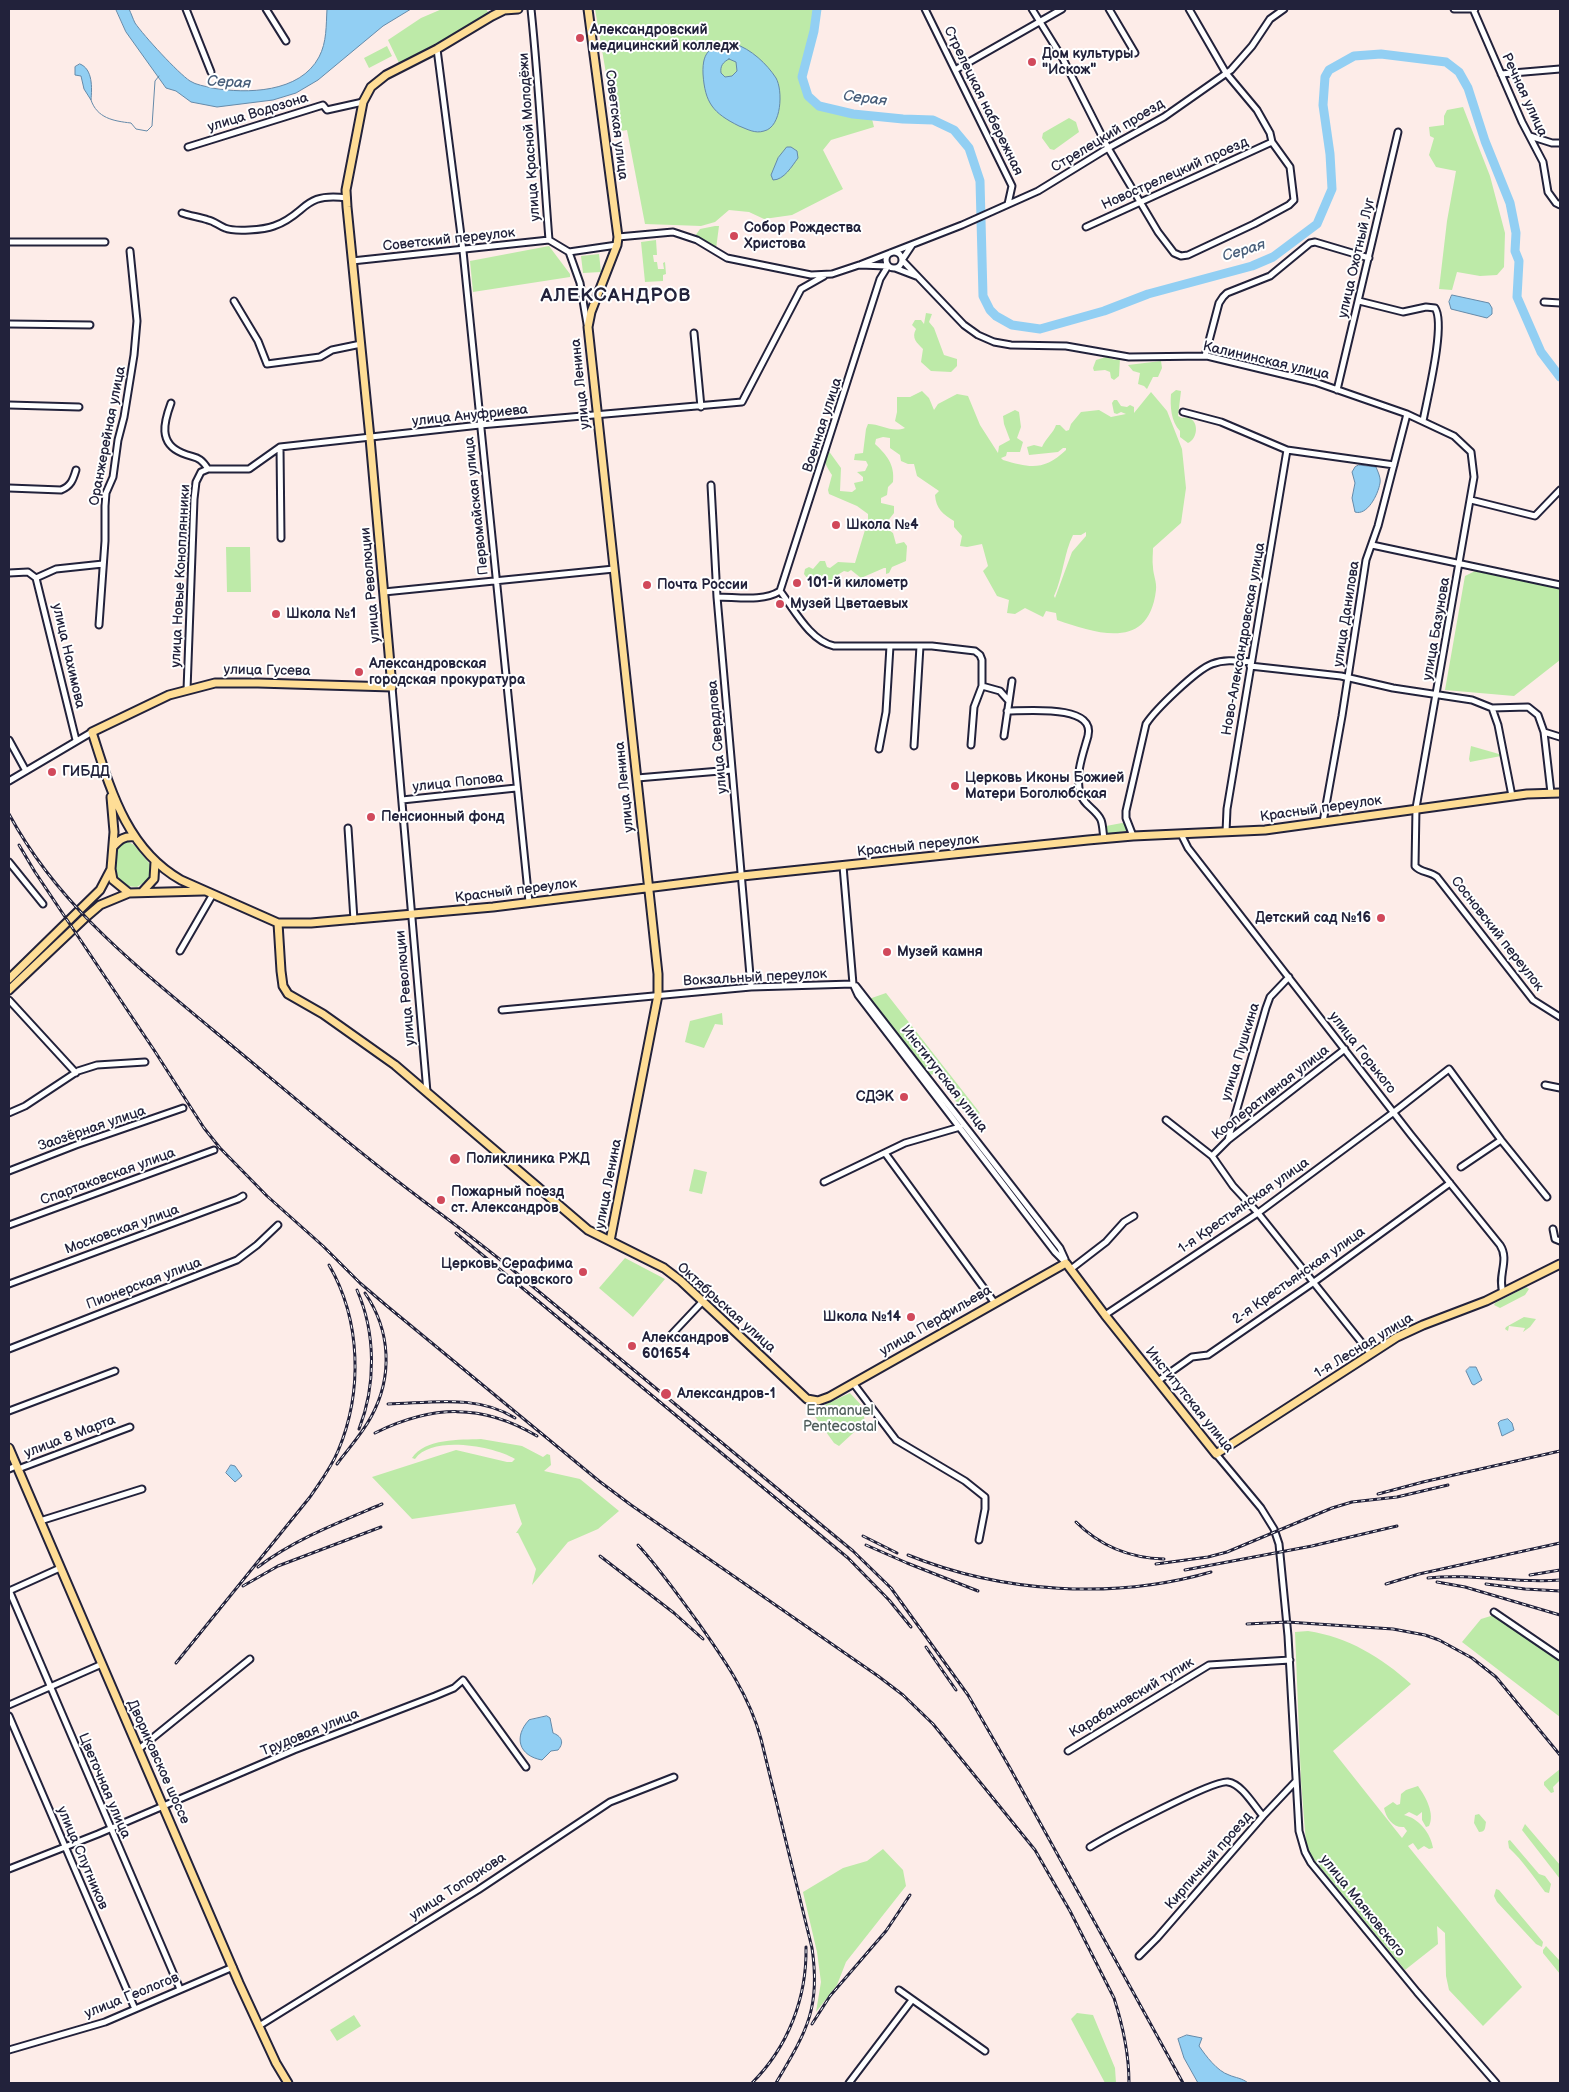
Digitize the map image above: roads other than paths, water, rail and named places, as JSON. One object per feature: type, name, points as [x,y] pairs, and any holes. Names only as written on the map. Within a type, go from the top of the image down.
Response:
[{"type":"main road","points":[[437,49],[504,10],[518,9]]},
{"type":"main road","name":"Советская улица","points":[[588,9],[617,241]]},
{"type":"main road","name":"улица Революции","points":[[392,687],[346,190],[363,102],[376,81],[437,49]]},
{"type":"main road","points":[[588,327],[591,312],[617,241]]},
{"type":"main road","name":"улица Ленина","points":[[588,327],[658,974],[658,995],[610,1242]]},
{"type":"main road","name":"улица Гусева","points":[[92,732],[169,695],[215,684],[231,682],[392,687]]},
{"type":"main road","points":[[92,732],[109,787],[114,817],[111,869],[113,880],[129,893]]},
{"type":"main road","points":[[109,787],[127,825],[156,862],[181,880],[278,923]]},
{"type":"main road","name":"Красный переулок","points":[[278,923],[311,923],[413,915],[742,876],[1133,836],[1265,830],[1416,808],[1512,796],[1551,792],[1560,793]]},
{"type":"main road","points":[[113,847],[120,839],[135,836]]},
{"type":"main road","points":[[143,892],[154,879],[156,862]]},
{"type":"main road","points":[[9,979],[100,890],[111,869]]},
{"type":"main road","points":[[9,990],[100,905],[129,893],[211,892]]},
{"type":"main road","name":"Октябрьская улица","points":[[278,923],[283,986],[288,994],[322,1014],[395,1065],[588,1230],[664,1268],[681,1281],[807,1398],[818,1401]]},
{"type":"main road","name":"улица Перфильева","points":[[818,1401],[829,1397],[1066,1262]]},
{"type":"main road","name":"Институтская улица","points":[[1066,1262],[1105,1316],[1216,1454]]},
{"type":"main road","name":"1-я Лесная улица","points":[[1216,1454],[1370,1353],[1423,1325],[1463,1311],[1560,1264]]},
{"type":"main road","name":"Двориковское шоссе","points":[[9,1448],[233,1967],[259,2026],[288,2083]]},
{"type":"street","points":[[186,9],[211,72]]},
{"type":"street","points":[[266,9],[286,41]]},
{"type":"street","name":"улица Красной Молодёжи","points":[[531,9],[539,80],[540,126],[549,240],[569,252]]},
{"type":"street","name":"Стрелецкая набережная","points":[[925,9],[1012,186],[1008,204]]},
{"type":"street","points":[[1032,9],[1063,59],[1108,148],[1158,232],[1174,253],[1181,256],[1188,255],[1289,205],[1294,200],[1290,168],[1272,142],[1270,133],[1257,110],[1226,73],[1189,9]]},
{"type":"street","points":[[955,70],[1062,9]]},
{"type":"street","points":[[1109,9],[1135,53]]},
{"type":"street","name":"Стрелецкий проезд","points":[[912,245],[1038,191],[1108,148],[1164,117],[1231,70],[1252,46],[1270,19],[1284,9]]},
{"type":"street","points":[[1454,9],[1474,9]]},
{"type":"street","name":"Речная улица","points":[[1474,9],[1522,122],[1543,162],[1548,192],[1556,203],[1560,205]]},
{"type":"street","name":"Первомайская улица","points":[[437,49],[463,250],[529,902]]},
{"type":"street","points":[[1501,74],[1560,69]]},
{"type":"street","name":"улица Водозона","points":[[188,147],[323,105],[327,110],[363,102]]},
{"type":"street","name":"улица Охотный Луг","points":[[1337,390],[1398,132]]},
{"type":"street","points":[[1530,136],[1552,143],[1560,143]]},
{"type":"street","name":"Новострелецкий проезд","points":[[1086,227],[1272,142]]},
{"type":"street","points":[[182,213],[206,219],[226,229],[267,228],[289,218],[314,199],[332,196],[346,198]]},
{"type":"street","points":[[588,327],[580,283],[569,252],[617,241],[673,232],[697,240],[727,258],[798,273],[824,276],[912,245]]},
{"type":"street","name":"Советский переулок","points":[[352,262],[549,240]]},
{"type":"street","points":[[9,242],[105,242]]},
{"type":"street","points":[[1205,356],[1219,303],[1227,293],[1270,276],[1304,247],[1315,242],[1369,258]]},
{"type":"street","points":[[895,268],[900,265],[912,245]]},
{"type":"street","name":"Оранжерейная улица","points":[[99,625],[106,493],[113,477],[118,440],[126,408],[137,321],[130,251]]},
{"type":"street","points":[[891,252],[898,254],[902,260]]},
{"type":"street","points":[[888,266],[886,258],[891,252]]},
{"type":"street","name":"Калининская улица","points":[[902,260],[964,325],[978,335],[994,342],[1011,345],[1066,346],[1129,356],[1205,356],[1315,382],[1407,414],[1454,436],[1471,452]]},
{"type":"street","points":[[859,265],[888,266],[916,276]]},
{"type":"street","name":"Военная улица","points":[[780,591],[880,279],[888,266]]},
{"type":"street","name":"улица Ануфриева","points":[[280,447],[480,425],[742,402],[801,289],[824,276]]},
{"type":"street","points":[[234,301],[258,341],[267,364],[320,357],[332,350],[361,344]]},
{"type":"street","points":[[1359,301],[1403,312],[1426,308],[1434,308],[1437,311],[1439,330],[1423,421]]},
{"type":"street","points":[[1544,302],[1560,303]]},
{"type":"street","points":[[9,324],[90,325]]},
{"type":"street","points":[[694,333],[701,407]]},
{"type":"street","points":[[171,403],[164,422],[167,441],[176,450],[202,459],[208,468],[249,470],[280,447]]},
{"type":"street","points":[[9,406],[79,407]]},
{"type":"street","points":[[1183,412],[1221,422],[1287,450],[1394,465]]},
{"type":"street","name":"улица Данилова","points":[[1323,822],[1366,560],[1407,414]]},
{"type":"street","points":[[280,447],[281,538]]},
{"type":"street","name":"Ново-Александровская улица","points":[[1226,832],[1227,809],[1287,450]]},
{"type":"street","name":"улица Базунова","points":[[1416,808],[1474,477],[1471,452]]},
{"type":"street","name":"улица Новые Коноплянники","points":[[187,690],[194,499],[196,482],[201,472],[208,468]]},
{"type":"street","points":[[9,488],[61,490],[73,481],[76,470]]},
{"type":"street","name":"улица Свердлова","points":[[711,485],[716,597],[751,987]]},
{"type":"street","points":[[1470,500],[1535,516],[1560,490]]},
{"type":"street","points":[[1372,544],[1560,585]]},
{"type":"street","points":[[9,573],[28,572],[36,578],[56,569],[103,564]]},
{"type":"street","points":[[384,592],[614,570]]},
{"type":"street","name":"улица Нахимова","points":[[36,578],[76,740]]},
{"type":"street","points":[[716,597],[763,598],[772,596],[780,591],[811,631],[824,644],[834,646],[920,646],[975,651],[982,660],[982,686],[974,708],[970,745]]},
{"type":"street","points":[[879,749],[886,712],[890,646]]},
{"type":"street","points":[[914,746],[920,646]]},
{"type":"street","points":[[1133,836],[1126,818],[1126,811],[1146,724],[1150,716],[1210,664],[1234,661],[1348,678],[1472,700],[1492,708],[1528,707],[1538,715],[1544,732],[1551,792]]},
{"type":"street","points":[[1004,736],[1012,681]]},
{"type":"street","points":[[982,686],[1000,691],[1009,701]]},
{"type":"street","name":"улица Революции","points":[[392,687],[427,1092]]},
{"type":"street","points":[[1492,708],[1498,725],[1512,796]]},
{"type":"street","points":[[1007,711],[1068,714],[1081,717],[1086,721],[1089,727],[1080,767],[1080,793],[1083,801],[1101,820],[1104,839]]},
{"type":"street","points":[[9,781],[92,732]]},
{"type":"street","points":[[1544,732],[1560,737]]},
{"type":"street","points":[[9,740],[26,771]]},
{"type":"street","points":[[637,778],[732,770]]},
{"type":"street","name":"улица Попова","points":[[402,800],[516,788]]},
{"type":"street","name":"Сосновский переулок","points":[[1416,808],[1415,866],[1418,870],[1437,877],[1533,1000],[1560,1017]]},
{"type":"street","points":[[348,828],[354,920]]},
{"type":"street","name":"улица Горького","points":[[1181,834],[1188,848],[1503,1250],[1504,1262],[1501,1285],[1503,1292]]},
{"type":"street","points":[[9,862],[42,904]]},
{"type":"street","name":"Институтская улица","points":[[843,866],[853,984],[858,995],[962,1126],[1055,1252],[1066,1262]]},
{"type":"street","points":[[180,952],[211,892]]},
{"type":"street","name":"улица Пушкина","points":[[1228,1140],[1270,997],[1289,977]]},
{"type":"street","name":"Вокзальный переулок","points":[[502,1010],[751,987],[853,984]]},
{"type":"street","points":[[9,1000],[76,1073]]},
{"type":"street","name":"Кооперативная улица","points":[[1212,1156],[1228,1140],[1345,1049]]},
{"type":"street","points":[[9,1114],[26,1106],[76,1073],[97,1066],[145,1062]]},
{"type":"street","name":"1-я Крестьянская улица","points":[[1105,1316],[1258,1213],[1394,1112],[1448,1069],[1501,1140]]},
{"type":"street","points":[[1545,1085],[1560,1088]]},
{"type":"street","name":"Заозёрная улица","points":[[9,1171],[76,1144],[184,1108]]},
{"type":"street","points":[[1166,1120],[1212,1156],[1233,1186],[1258,1213],[1370,1353]]},
{"type":"street","points":[[824,1182],[905,1143],[962,1126]]},
{"type":"street","points":[[1461,1167],[1501,1140],[1547,1197]]},
{"type":"street","name":"Спартаковская улица","points":[[9,1225],[214,1150]]},
{"type":"street","points":[[885,1153],[994,1302]]},
{"type":"street","name":"2-я Крестьянская улица","points":[[1158,1381],[1192,1357],[1208,1355],[1314,1282],[1450,1183]]},
{"type":"street","name":"Московская улица","points":[[9,1284],[238,1200],[243,1196]]},
{"type":"street","points":[[1071,1269],[1106,1242],[1124,1222],[1134,1216]]},
{"type":"street","name":"Пионерская улица","points":[[9,1349],[237,1260],[257,1245],[278,1225]]},
{"type":"street","points":[[1553,1229],[1556,1238],[1560,1241]]},
{"type":"street","points":[[672,1335],[703,1301]]},
{"type":"street","points":[[9,1412],[115,1371]]},
{"type":"street","points":[[853,1383],[896,1440],[965,1481],[985,1497],[985,1509],[978,1540]]},
{"type":"street","name":"улица 8 Марта","points":[[9,1469],[130,1427]]},
{"type":"street","name":"Институтская улица","points":[[1216,1454],[1261,1508],[1274,1530],[1279,1544],[1281,1559]]},
{"type":"street","points":[[40,1521],[142,1489]]},
{"type":"street","name":"улица Маяковского","points":[[1281,1559],[1290,1660],[1301,1841],[1311,1863],[1417,1992],[1496,2083]]},
{"type":"street","points":[[9,1591],[60,1568]]},
{"type":"street","name":"Цветочная улица","points":[[9,1591],[180,1989]]},
{"type":"street","points":[[1494,1612],[1560,1657]]},
{"type":"street","points":[[139,1750],[250,1659]]},
{"type":"street","name":"Карабановский тупик","points":[[1068,1751],[1209,1665],[1290,1660]]},
{"type":"street","points":[[9,1705],[102,1664]]},
{"type":"street","name":"Трудовая улица","points":[[9,1869],[110,1829],[294,1750],[435,1696],[454,1688],[463,1680],[526,1767]]},
{"type":"street","name":"улица Спутников","points":[[9,1716],[135,2009]]},
{"type":"street","name":"улица Топоркова","points":[[259,2026],[478,1890],[610,1802],[674,1776]]},
{"type":"street","points":[[1090,1847],[1168,1806],[1223,1781],[1233,1783],[1263,1816]]},
{"type":"street","name":"Кирпичный проезд","points":[[1138,1956],[1157,1938],[1263,1816],[1296,1781]]},
{"type":"street","name":"улица Геологов","points":[[9,2050],[105,2022],[233,1967]]},
{"type":"street","points":[[899,1990],[985,2051]]},
{"type":"street","points":[[849,2083],[912,2000]]},
{"type":"water","points":[[116,9],[129,9],[135,23],[146,36],[170,63],[190,81],[212,88],[241,91],[272,88],[286,84],[299,78],[310,69],[319,57],[323,45],[326,33],[327,9],[411,9],[383,26],[318,80],[296,93],[273,100],[217,107],[191,102],[176,91],[166,88],[126,32]]},
{"type":"water","points":[[735,44],[753,53],[763,62],[776,78],[778,84],[780,99],[778,116],[770,128],[764,131],[751,131],[739,126],[717,111],[708,100],[703,74],[704,59],[710,50],[715,47]],"holes":[[[729,59],[736,62],[737,71],[732,76],[725,77],[721,73],[725,61]]]},
{"type":"water","points":[[80,64],[84,66],[89,74],[91,100],[84,89],[81,76],[75,75],[75,67]]},
{"type":"water","points":[[787,147],[797,151],[798,158],[781,178],[773,180],[771,175],[778,158]]},
{"type":"water","points":[[1452,295],[1489,303],[1492,308],[1492,314],[1487,318],[1451,309],[1449,302]]},
{"type":"water","points":[[1359,465],[1376,467],[1380,481],[1377,493],[1368,508],[1364,511],[1355,512],[1352,498],[1355,483],[1352,472]]},
{"type":"water","points":[[1470,1367],[1476,1367],[1482,1380],[1474,1385],[1466,1371]]},
{"type":"water","points":[[1508,1419],[1512,1423],[1514,1430],[1502,1436],[1498,1423]]},
{"type":"water","points":[[231,1465],[235,1466],[242,1476],[235,1482],[226,1473]]},
{"type":"water","points":[[547,1716],[550,1718],[553,1733],[562,1742],[558,1750],[551,1751],[542,1760],[528,1754],[521,1745],[520,1739],[524,1726],[529,1720]]},
{"type":"water","points":[[1187,2035],[1202,2038],[1199,2046],[1216,2067],[1248,2083],[1198,2083],[1184,2058],[1178,2039]]},
{"type":"waterway","name":"Серая","points":[[817,9],[814,31],[802,77],[808,96],[819,106],[853,114],[933,120],[954,130],[969,148],[980,181],[983,296],[990,310],[996,316],[1012,325],[1040,329],[1104,311],[1148,294],[1252,266],[1273,257],[1317,224],[1332,189],[1330,154],[1323,105],[1325,77],[1329,70],[1354,56],[1381,54],[1446,62],[1459,72],[1468,88],[1485,141],[1510,203],[1516,233],[1515,251],[1519,261],[1517,297],[1541,352],[1560,377]]},
{"type":"waterway","points":[[91,100],[97,111],[106,118],[131,123],[136,129],[147,131],[152,126],[155,81],[159,76]]},
{"type":"railway","points":[[9,814],[29,847],[75,905],[100,932],[155,982],[352,1146],[505,1264],[853,1551],[891,1588],[968,1695],[1183,2083]]},
{"type":"railway","points":[[19,845],[204,1128],[220,1148],[267,1196],[323,1246],[360,1283],[599,1481],[878,1676],[903,1695],[933,1724],[1035,1850],[1070,1911],[1114,1998],[1125,2040],[1129,2083]]},
{"type":"railway","points":[[456,1233],[848,1558],[889,1600],[911,1627]]},
{"type":"railway","points":[[176,1663],[310,1497],[329,1469],[338,1451],[352,1405],[355,1381],[355,1356],[353,1332],[347,1309],[340,1286],[329,1265]]},
{"type":"railway","points":[[357,1290],[368,1324],[372,1360],[369,1395],[359,1429]]},
{"type":"railway","points":[[337,1464],[371,1417],[378,1402],[386,1370],[384,1338],[380,1323],[365,1293]]},
{"type":"railway","points":[[388,1404],[469,1403],[500,1410],[515,1418]]},
{"type":"railway","points":[[375,1433],[417,1417],[457,1412],[477,1413],[497,1418],[517,1425],[537,1436]]},
{"type":"railway","points":[[1378,1494],[1560,1451]]},
{"type":"railway","points":[[1156,1564],[1208,1557],[1227,1552],[1332,1508],[1352,1502],[1397,1497],[1448,1485]]},
{"type":"railway","points":[[258,1567],[302,1540],[382,1504]]},
{"type":"railway","points":[[1076,1522],[1095,1538],[1116,1549],[1139,1556],[1164,1559]]},
{"type":"railway","points":[[1185,1570],[1312,1546],[1397,1526]]},
{"type":"railway","points":[[243,1586],[278,1566],[381,1527]]},
{"type":"railway","points":[[863,1536],[897,1553]]},
{"type":"railway","points":[[1386,1584],[1419,1574],[1560,1543]]},
{"type":"railway","points":[[638,1545],[676,1592],[726,1663],[750,1707],[761,1739],[812,1948],[814,1969],[814,1988],[809,2019],[796,2049],[776,2083]]},
{"type":"railway","points":[[866,1545],[978,1591]]},
{"type":"railway","points":[[908,1555],[944,1568],[981,1578],[1058,1588],[1097,1589],[1136,1586],[1174,1581],[1211,1572]]},
{"type":"railway","points":[[600,1556],[674,1613],[703,1639]]},
{"type":"railway","points":[[1530,1575],[1560,1570]]},
{"type":"railway","points":[[1428,1578],[1560,1580]]},
{"type":"railway","points":[[1437,1582],[1465,1587],[1560,1615]]},
{"type":"railway","points":[[1486,1584],[1560,1591]]},
{"type":"railway","points":[[1247,1624],[1287,1622],[1393,1629],[1425,1635],[1439,1640],[1472,1658],[1496,1677],[1560,1755]]},
{"type":"railway","points":[[926,1647],[956,1690]]},
{"type":"railway","points":[[812,2024],[830,1996],[886,1931],[910,1895]]},
{"type":"railway","points":[[752,2083],[776,2054],[793,2021],[803,1985],[806,1947]]},
{"type":"place","name":"Александровский медицинский колледж","points":[[580,38]]},
{"type":"place","name":"Дом культуры \"Искож\"","points":[[1032,62]]},
{"type":"place","name":"Собор Рождества Христова","points":[[734,236]]},
{"type":"place","name":"Школа №4","points":[[836,525]]},
{"type":"place","name":"101-й километр","points":[[797,583]]},
{"type":"place","name":"Почта России","points":[[647,585]]},
{"type":"place","name":"Музей Цветаевых","points":[[780,604]]},
{"type":"place","name":"Школа №1","points":[[276,614]]},
{"type":"place","name":"Александровская городская прокуратура","points":[[359,672]]},
{"type":"place","name":"ГИБДД","points":[[52,772]]},
{"type":"place","name":"Церковь Иконы Божией Матери Боголюбская","points":[[955,786]]},
{"type":"place","name":"Пенсионный фонд","points":[[371,817]]},
{"type":"place","name":"Детский сад №16","points":[[1381,918]]},
{"type":"place","name":"Музей камня","points":[[887,952]]},
{"type":"place","name":"СДЭК","points":[[904,1097]]},
{"type":"place","name":"Поликлиника РЖД","points":[[455,1159]]},
{"type":"place","name":"Пожарный поезд ст. Александров","points":[[441,1200]]},
{"type":"place","name":"Церковь Серафима Саровского","points":[[583,1272]]},
{"type":"place","name":"Школа №14","points":[[911,1317]]},
{"type":"place","name":"Александров 601654","points":[[632,1346]]},
{"type":"place","name":"Александров-1","points":[[666,1394]]},
{"type":"district","name":"АЛЕКСАНДРОВ","points":[[616,296]]},
{"type":"park label","name":"Emmanuel Pentecostal","points":[[840,1419]]}]
